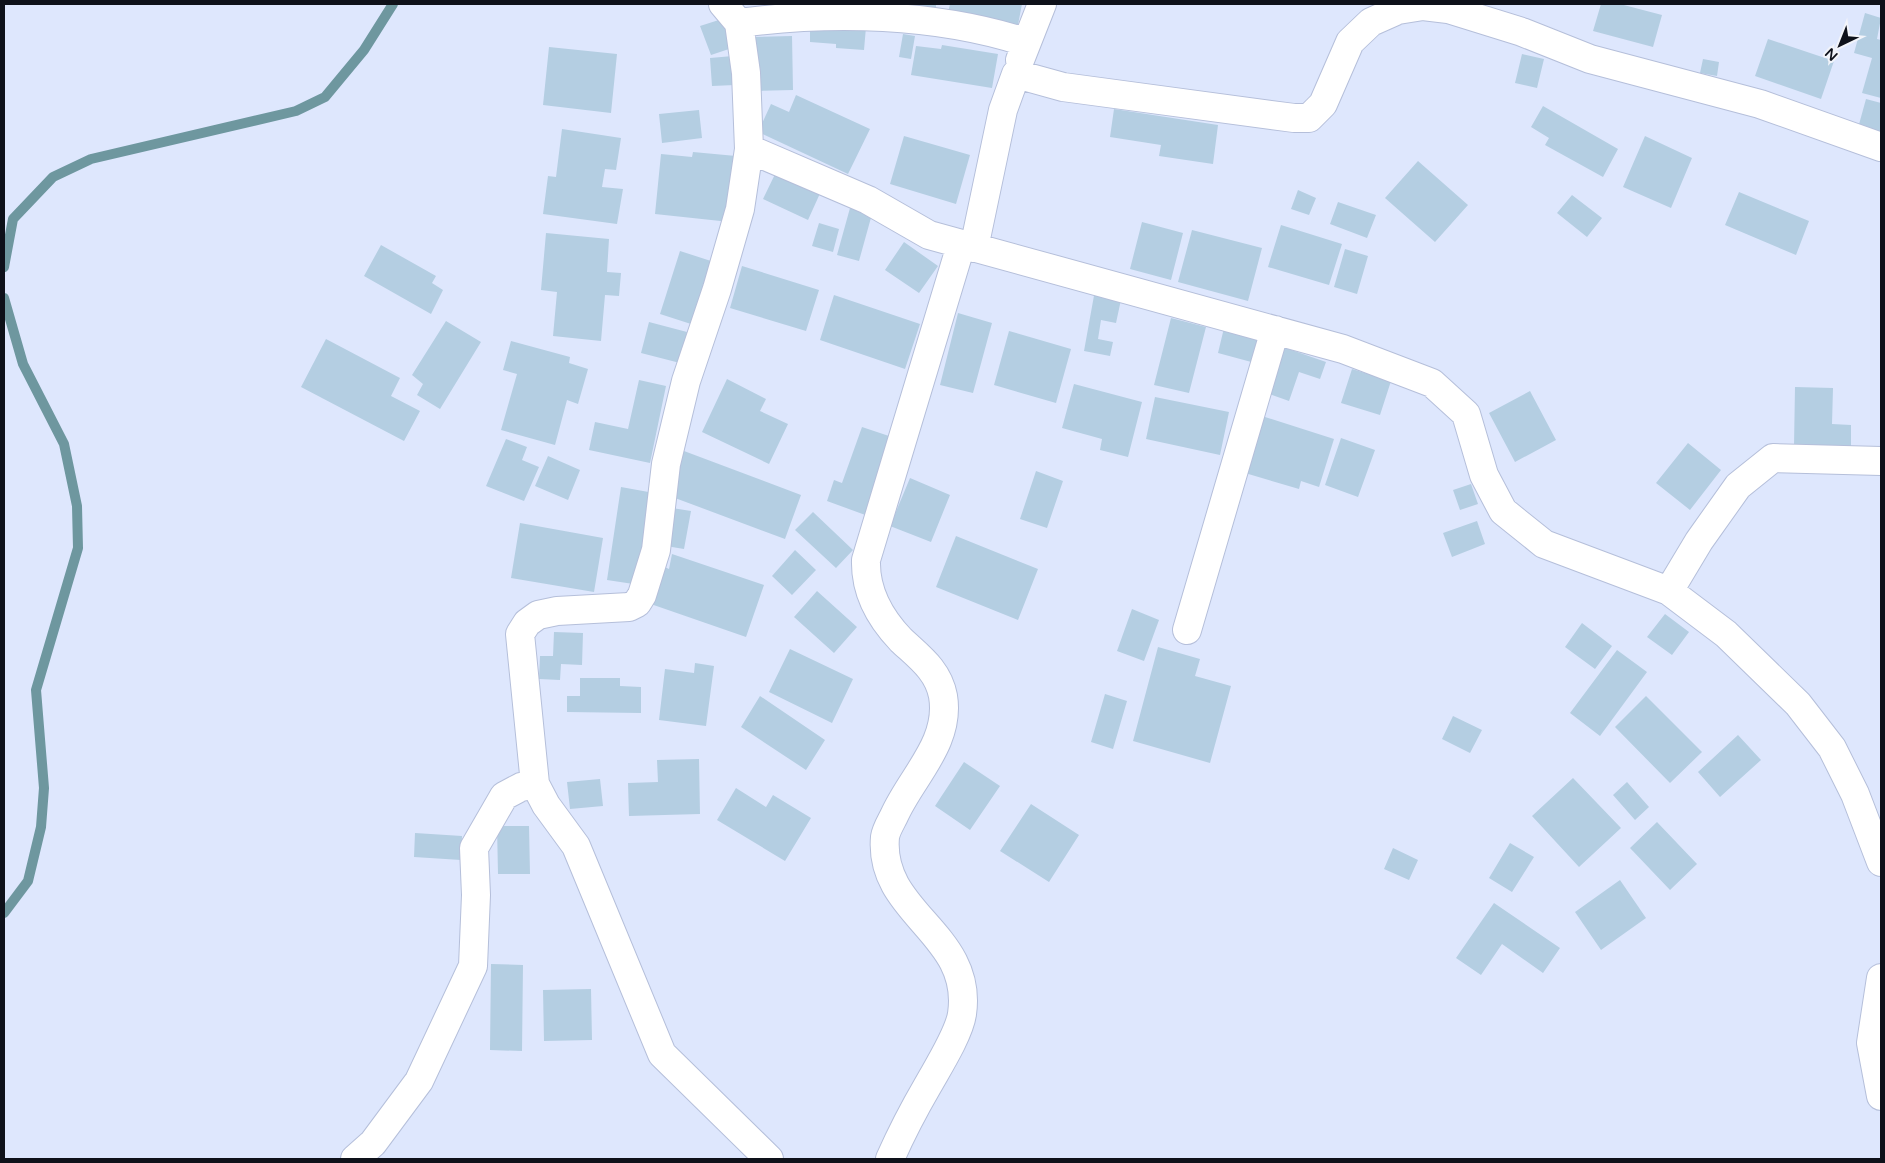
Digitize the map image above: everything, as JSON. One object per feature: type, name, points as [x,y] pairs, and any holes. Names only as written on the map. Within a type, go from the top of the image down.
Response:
[{"type":"street","points":[[890,1159],[907,1121],[948,1050],[962,1015],[963,996],[952,956],[940,938],[914,912],[894,886],[886,859],[885,836],[900,802],[933,751],[943,722],[943,698],[937,678],[924,660],[884,620],[872,599],[865,576],[866,560],[967,246],[1003,110],[1025,42],[1042,4]]},
{"type":"street","points":[[1016,74],[1062,87],[1309,118],[1323,104],[1350,42],[1371,22],[1398,10],[1424,6],[1448,9],[1522,32],[1590,59],[1760,104],[1881,147]]},
{"type":"street","points":[[769,1159],[662,1054],[576,846],[546,804],[535,784],[520,634],[527,623],[538,615],[557,610],[629,607],[637,603],[642,594],[656,550],[666,464],[686,381],[717,289],[740,209],[748,149],[746,73],[731,13],[787,17],[845,16],[936,22],[1006,36],[1025,42]]},
{"type":"street","points":[[748,149],[868,200],[928,235],[1343,349],[1432,382],[1466,414],[1484,475],[1503,511],[1544,544],[1669,591],[1726,634],[1798,704],[1832,748],[1855,794],[1881,862]]},
{"type":"street","points":[[1187,630],[1275,330]]},
{"type":"street","points":[[1669,591],[1699,541],[1738,486],[1773,458],[1881,461]]},
{"type":"street","points":[[355,1159],[373,1142],[419,1081],[473,966],[476,895],[474,848],[504,796],[521,787],[535,784]]},
{"type":"street","points":[[1881,978],[1871,1043],[1881,1096]]},
{"type":"building","points":[[893,4],[936,4],[936,11],[893,9]]},
{"type":"building","points":[[950,4],[1022,4],[1017,30],[947,17]]},
{"type":"building","points":[[1601,4],[1620,4],[1662,15],[1653,47],[1593,31]]},
{"type":"building","points":[[1865,13],[1881,18],[1877,39],[1881,40],[1881,98],[1862,93],[1872,58],[1854,53]]},
{"type":"building","points":[[722,19],[732,48],[711,55],[700,26]]},
{"type":"building","points":[[810,24],[866,27],[864,50],[836,48],[836,44],[810,42]]},
{"type":"building","points":[[903,34],[915,36],[911,59],[899,57]]},
{"type":"building","points":[[792,36],[793,90],[754,91],[753,37]]},
{"type":"building","points":[[1768,39],[1834,61],[1821,99],[1755,76]]},
{"type":"building","points":[[942,45],[998,54],[992,88],[911,75],[916,46],[941,49]]},
{"type":"building","points":[[549,47],[617,54],[611,113],[543,105]]},
{"type":"building","points":[[1522,54],[1544,59],[1537,88],[1515,83]]},
{"type":"building","points":[[733,56],[735,85],[712,86],[710,58]]},
{"type":"building","points":[[1703,59],[1719,62],[1717,76],[1700,73]]},
{"type":"building","points":[[796,95],[870,129],[848,174],[758,132],[771,104],[789,112]]},
{"type":"building","points":[[1866,99],[1881,103],[1881,134],[1858,128]]},
{"type":"building","points":[[1543,106],[1618,149],[1603,177],[1545,145],[1549,138],[1531,127]]},
{"type":"building","points":[[1114,109],[1218,125],[1213,164],[1159,156],[1161,145],[1110,137]]},
{"type":"building","points":[[699,110],[702,138],[662,143],[659,114]]},
{"type":"building","points":[[562,129],[621,138],[616,170],[605,169],[602,187],[623,189],[617,224],[543,214],[548,176],[556,177]]},
{"type":"building","points":[[904,136],[970,155],[956,204],[890,184]]},
{"type":"building","points":[[1645,136],[1692,158],[1671,208],[1623,187]]},
{"type":"building","points":[[693,152],[736,156],[730,222],[655,214],[661,154],[692,157]]},
{"type":"building","points":[[1418,161],[1468,205],[1435,242],[1385,198]]},
{"type":"building","points":[[778,168],[822,189],[808,220],[763,199]]},
{"type":"building","points":[[1298,190],[1316,198],[1309,215],[1291,209]]},
{"type":"building","points":[[1739,192],[1809,221],[1796,255],[1725,225]]},
{"type":"building","points":[[1572,195],[1602,218],[1587,237],[1557,213]]},
{"type":"building","points":[[1338,202],[1376,215],[1367,238],[1330,224]]},
{"type":"building","points":[[850,208],[872,214],[859,261],[837,255]]},
{"type":"building","points":[[1142,222],[1183,233],[1171,280],[1130,269]]},
{"type":"building","points":[[819,223],[839,229],[833,252],[812,246]]},
{"type":"building","points":[[1281,225],[1342,244],[1329,285],[1268,267]]},
{"type":"building","points":[[1192,230],[1262,248],[1248,301],[1178,282]]},
{"type":"building","points":[[546,233],[609,239],[607,272],[621,273],[619,296],[605,295],[601,341],[553,336],[557,292],[541,290]]},
{"type":"building","points":[[904,242],[938,266],[919,293],[885,270]]},
{"type":"building","points":[[381,245],[436,276],[432,283],[443,290],[431,314],[364,276]]},
{"type":"building","points":[[1345,249],[1368,256],[1357,294],[1334,287]]},
{"type":"building","points":[[680,251],[711,261],[691,324],[660,314]]},
{"type":"building","points":[[742,266],[819,290],[806,331],[730,308]]},
{"type":"building","points":[[1095,290],[1122,295],[1116,323],[1101,320],[1098,339],[1113,342],[1110,356],[1084,351]]},
{"type":"building","points":[[834,295],[920,324],[905,369],[820,340]]},
{"type":"building","points":[[958,313],[992,323],[973,393],[940,385]]},
{"type":"building","points":[[1171,318],[1206,327],[1189,393],[1154,385]]},
{"type":"building","points":[[446,321],[481,342],[440,409],[417,395],[423,384],[412,375]]},
{"type":"building","points":[[649,322],[687,332],[680,363],[641,353]]},
{"type":"building","points":[[1224,328],[1262,339],[1255,363],[1218,353]]},
{"type":"building","points":[[1009,331],[1071,349],[1056,403],[994,385]]},
{"type":"building","points":[[326,339],[400,378],[391,396],[420,411],[404,441],[301,387]]},
{"type":"building","points":[[511,341],[570,357],[569,363],[588,369],[578,404],[567,400],[555,445],[501,430],[517,374],[503,370]]},
{"type":"building","points":[[1280,346],[1326,362],[1320,379],[1299,372],[1289,401],[1264,392]]},
{"type":"building","points":[[1352,369],[1391,381],[1380,415],[1341,403]]},
{"type":"building","points":[[727,379],[766,399],[760,411],[788,424],[769,464],[702,432]]},
{"type":"building","points":[[639,380],[666,386],[650,463],[589,450],[595,422],[628,429]]},
{"type":"building","points":[[1074,384],[1142,402],[1128,457],[1100,450],[1102,439],[1062,428]]},
{"type":"building","points":[[1795,387],[1833,388],[1832,424],[1851,425],[1851,448],[1794,446]]},
{"type":"building","points":[[1530,391],[1556,440],[1515,462],[1489,413]]},
{"type":"building","points":[[1155,397],[1229,412],[1220,455],[1146,439]]},
{"type":"building","points":[[1262,416],[1334,439],[1319,487],[1301,481],[1299,489],[1245,473]]},
{"type":"building","points":[[862,427],[895,438],[868,516],[827,501],[834,480],[842,483]]},
{"type":"building","points":[[1341,438],[1375,450],[1358,497],[1325,485]]},
{"type":"building","points":[[506,439],[527,447],[522,460],[539,467],[524,501],[486,486]]},
{"type":"building","points":[[1688,443],[1721,470],[1690,510],[1656,483]]},
{"type":"building","points":[[684,451],[801,495],[785,539],[667,495]]},
{"type":"building","points":[[548,456],[580,470],[568,500],[535,486]]},
{"type":"building","points":[[1036,471],[1063,481],[1047,528],[1020,519]]},
{"type":"building","points":[[910,478],[950,495],[931,542],[890,526]]},
{"type":"building","points":[[1471,484],[1478,504],[1460,510],[1453,490]]},
{"type":"building","points":[[621,487],[654,493],[640,585],[607,580]]},
{"type":"building","points":[[672,508],[691,511],[684,549],[666,546]]},
{"type":"building","points":[[813,512],[853,550],[836,568],[795,530]]},
{"type":"building","points":[[1477,521],[1485,544],[1452,557],[1443,533]]},
{"type":"building","points":[[520,523],[603,538],[594,592],[511,578]]},
{"type":"building","points":[[956,536],[1038,569],[1018,620],[936,587]]},
{"type":"building","points":[[795,550],[816,570],[792,595],[772,576]]},
{"type":"building","points":[[672,554],[764,585],[746,637],[645,602],[658,564],[669,569]]},
{"type":"building","points":[[817,591],[857,627],[834,653],[794,617]]},
{"type":"building","points":[[1132,609],[1159,620],[1144,661],[1117,651]]},
{"type":"building","points":[[1665,614],[1689,632],[1672,655],[1647,637]]},
{"type":"building","points":[[1582,623],[1612,646],[1595,669],[1565,647]]},
{"type":"building","points":[[554,632],[583,633],[582,665],[561,664],[560,680],[539,679],[540,656],[553,656]]},
{"type":"building","points":[[1158,647],[1200,659],[1195,676],[1231,686],[1210,763],[1133,741]]},
{"type":"building","points":[[790,649],[853,679],[832,723],[769,692]]},
{"type":"building","points":[[1617,650],[1647,672],[1600,736],[1570,713]]},
{"type":"building","points":[[695,663],[714,666],[706,726],[659,720],[665,669],[694,673]]},
{"type":"building","points":[[580,678],[620,678],[620,686],[641,687],[641,713],[567,712],[567,696],[580,696]]},
{"type":"building","points":[[1105,694],[1127,701],[1113,749],[1091,742]]},
{"type":"building","points":[[760,696],[825,740],[806,770],[741,727]]},
{"type":"building","points":[[1646,696],[1702,752],[1670,783],[1615,727]]},
{"type":"building","points":[[1453,716],[1482,730],[1470,753],[1442,739]]},
{"type":"building","points":[[1738,735],[1761,760],[1720,797],[1698,772]]},
{"type":"building","points":[[699,759],[700,814],[629,816],[628,783],[658,782],[657,760]]},
{"type":"building","points":[[964,762],[1000,786],[970,830],[935,806]]},
{"type":"building","points":[[1573,778],[1621,828],[1579,867],[1532,816]]},
{"type":"building","points":[[600,779],[603,806],[570,809],[567,782]]},
{"type":"building","points":[[1627,782],[1649,807],[1635,820],[1613,795]]},
{"type":"building","points":[[736,788],[766,807],[773,795],[811,818],[785,861],[717,820]]},
{"type":"building","points":[[1031,804],[1079,835],[1049,882],[1000,851]]},
{"type":"building","points":[[1657,822],[1697,864],[1670,890],[1630,848]]},
{"type":"building","points":[[497,826],[529,826],[530,874],[498,874]]},
{"type":"building","points":[[415,833],[462,836],[461,860],[414,857]]},
{"type":"building","points":[[1510,843],[1534,857],[1512,892],[1489,878]]},
{"type":"building","points":[[1393,848],[1418,860],[1409,880],[1384,869]]},
{"type":"building","points":[[1620,880],[1646,918],[1601,950],[1575,912]]},
{"type":"building","points":[[1494,903],[1560,948],[1543,973],[1502,944],[1481,975],[1456,958]]},
{"type":"building","points":[[491,964],[523,965],[522,1051],[490,1050]]},
{"type":"building","points":[[591,989],[592,1040],[544,1041],[543,990]]},
{"type":"waterway","points":[[4,267],[13,219],[53,177],[91,159],[296,111],[325,97],[364,50],[393,4]]},
{"type":"waterway","points":[[4,298],[23,364],[64,444],[77,506],[78,548],[36,690],[44,788],[41,827],[28,881],[4,913]]}]
